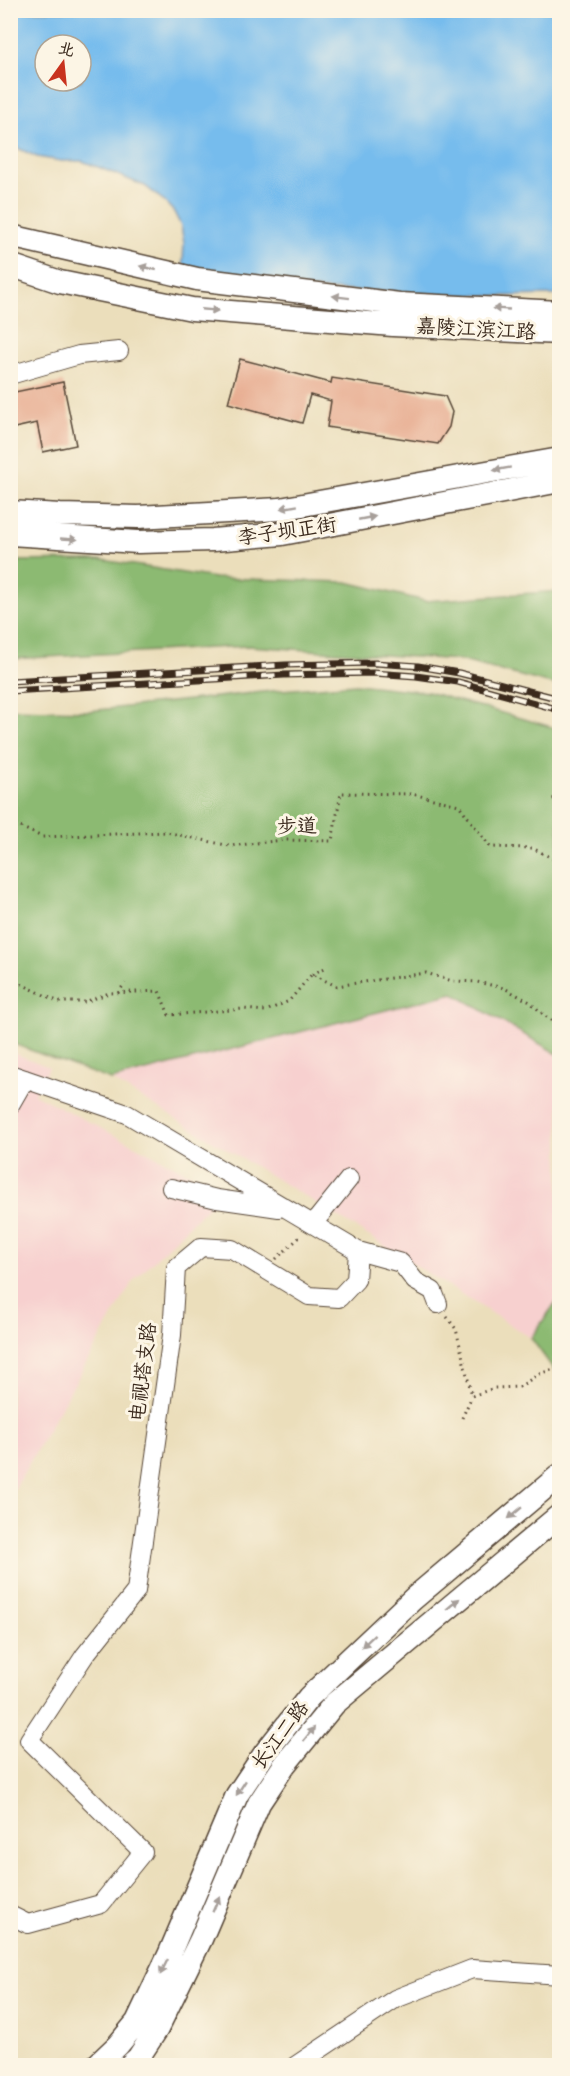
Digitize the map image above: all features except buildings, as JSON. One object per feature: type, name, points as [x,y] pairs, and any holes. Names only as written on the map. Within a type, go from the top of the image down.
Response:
[{"type":"main road","points":[[10,236],[197,279],[396,315]]},
{"type":"main road","points":[[10,265],[60,282]]},
{"type":"main road","points":[[10,275],[60,282],[192,309],[396,315]]},
{"type":"main road","name":"嘉陵江滨江路","points":[[396,315],[560,312]]},
{"type":"main road","name":"嘉陵江滨江路","points":[[396,315],[560,333]]},
{"type":"main road","name":"李子坝正街","points":[[10,512],[138,517],[280,509],[560,459]]},
{"type":"main road","name":"李子坝正街","points":[[10,534],[138,542],[213,540],[282,534],[560,481]]},
{"type":"main road","name":"长江二路","points":[[96,2066],[137,2022],[169,1955],[237,1795],[301,1706],[413,1599],[560,1475]]},
{"type":"main road","name":"长江二路","points":[[129,2066],[138,2058],[157,2029],[201,1939],[259,1803],[285,1764],[334,1704],[560,1515]]},
{"type":"street","points":[[10,375],[79,355],[119,351]]},
{"type":"street","points":[[10,1106],[18,1077],[127,1114],[358,1251],[401,1263],[415,1281],[433,1291],[438,1304]]},
{"type":"street","points":[[314,1224],[350,1179]]},
{"type":"street","points":[[171,1188],[217,1199],[289,1210]]},
{"type":"street","name":"电视塔支路","points":[[10,1915],[28,1924],[101,1904],[143,1852],[29,1740],[85,1654],[136,1591],[172,1335],[176,1268],[201,1247],[232,1249],[309,1296],[339,1298],[356,1280],[358,1251]]},
{"type":"street","points":[[295,2066],[395,1999],[472,1969],[560,1975]]},
{"type":"path","name":"步道","points":[[10,822],[42,837],[166,832],[230,846],[284,840],[332,841],[340,793],[412,794],[459,805],[490,847],[532,848],[560,862]]},
{"type":"path","points":[[10,981],[15,981],[59,1002],[85,1002],[109,993],[159,991],[169,1015],[243,1009],[266,1011],[289,1001],[312,974],[325,968]]},
{"type":"path","points":[[312,974],[336,986],[426,973],[452,981],[495,986],[504,988],[530,1002],[545,1016],[560,1024]]},
{"type":"path","points":[[118,993],[125,983]]},
{"type":"path","points":[[266,1269],[314,1224]]},
{"type":"path","points":[[438,1304],[456,1329],[472,1396],[462,1418]]},
{"type":"path","points":[[472,1396],[494,1388],[519,1387],[539,1374],[560,1367]]},
{"type":"shaded area","points":[[453,993],[559,1055],[559,1298],[531,1338],[326,1209],[111,1080]]},
{"type":"shaded area","points":[[11,1052],[49,1067],[34,1094],[224,1191],[133,1281],[11,1495]]},
{"type":"green space","points":[[103,560],[215,578],[347,582],[425,601],[559,591],[559,686],[459,660],[248,646],[11,659],[11,561]]},
{"type":"green space","points":[[356,684],[428,692],[559,729],[559,1055],[453,993],[111,1080],[11,1043],[11,709],[89,711]]},
{"type":"green space","points":[[559,1298],[559,1377],[531,1338]]},
{"type":"water","points":[[11,11],[559,11],[559,295],[496,296],[193,285],[183,262],[184,243],[181,226],[174,212],[163,200],[145,186],[82,161],[61,161],[37,157],[11,145]]},
{"type":"railway","points":[[10,681],[285,665],[375,663],[418,666],[459,673],[560,699]]},
{"type":"railway","points":[[10,691],[284,675],[373,673],[458,682],[560,710]]}]
